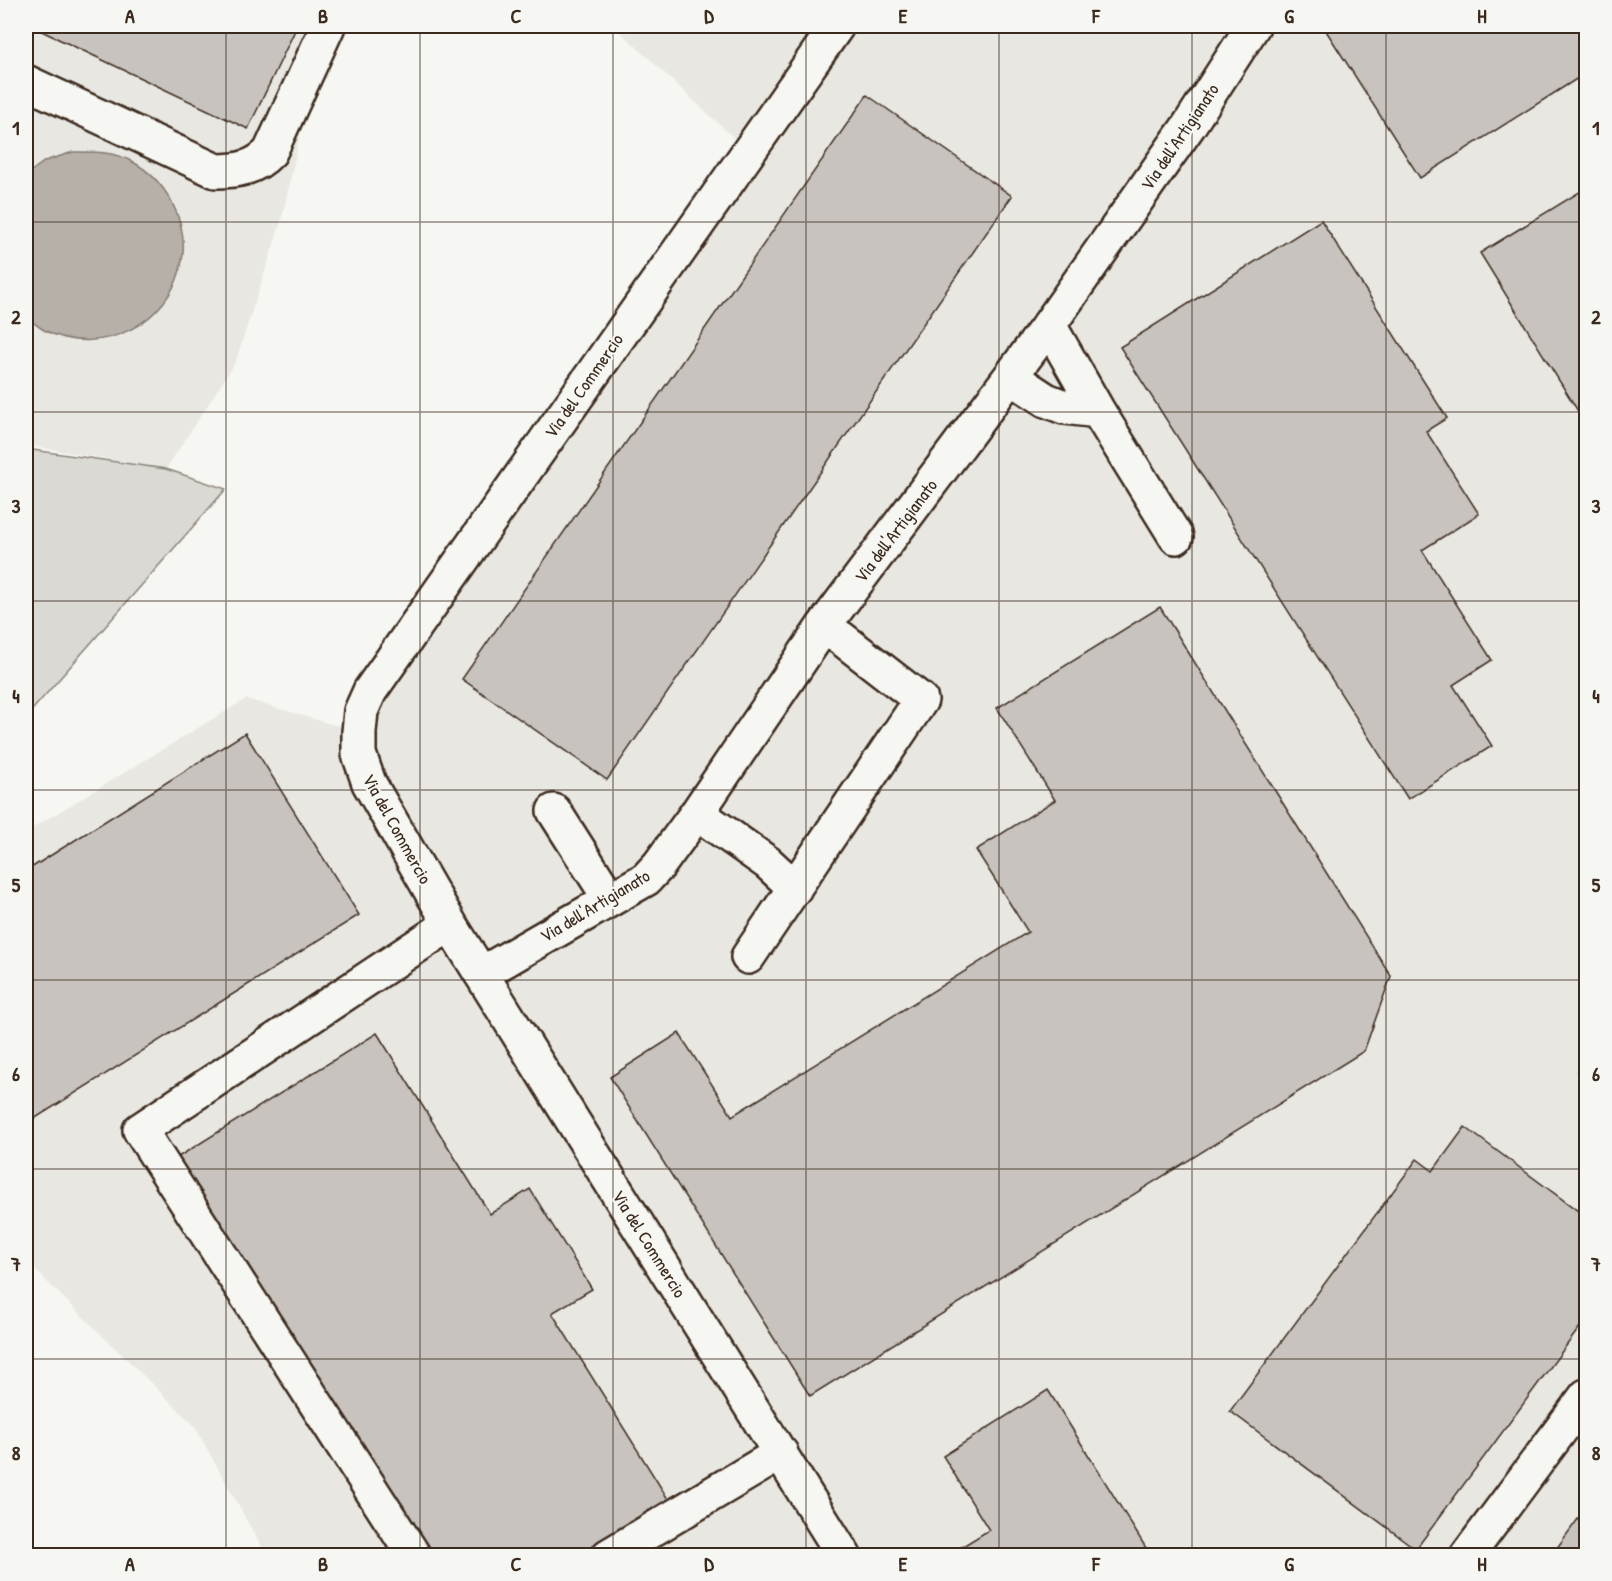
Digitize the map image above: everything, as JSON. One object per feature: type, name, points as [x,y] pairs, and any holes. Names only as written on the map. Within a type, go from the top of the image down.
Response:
[{"type":"street","points":[[26,82],[216,171],[238,170],[260,162],[270,152],[328,26]]},
{"type":"street","name":"Via del Commercio","points":[[837,26],[370,691],[361,711],[359,754],[369,783],[450,924],[844,1556]]},
{"type":"street","name":"Via dell'Artigianato","points":[[481,974],[646,879],[659,865],[823,627],[1049,325],[1190,124],[1253,26]]},
{"type":"street","points":[[1049,325],[1098,411],[1176,537]]},
{"type":"street","points":[[1011,377],[1046,400],[1064,407],[1098,411]]},
{"type":"street","points":[[748,957],[921,700],[841,638],[823,627]]},
{"type":"street","points":[[554,812],[610,899]]},
{"type":"street","points":[[697,813],[768,862],[795,888]]},
{"type":"street","points":[[414,1556],[140,1130],[450,924]]},
{"type":"street","points":[[1467,1556],[1587,1396]]},
{"type":"street","points":[[608,1556],[781,1453]]},
{"type":"shaded area","points":[[26,26],[342,26],[307,103],[281,222],[235,363],[166,469],[26,445]]},
{"type":"shaded area","points":[[614,26],[1586,26],[1586,1555],[266,1555],[194,1425],[26,1261],[26,832],[246,699],[358,732],[748,151]]},
{"type":"shaded area","points":[[73,152],[117,155],[144,169],[155,179],[172,203],[182,231],[182,261],[175,283],[164,302],[149,318],[130,330],[110,337],[88,340],[66,338],[44,330],[26,317],[26,175],[45,161]]},
{"type":"shaded area","points":[[26,449],[166,469],[226,489],[26,717]]},
{"type":"building","points":[[31,26],[297,26],[248,129]]},
{"type":"building","points":[[1323,26],[1586,26],[1586,73],[1420,178]]},
{"type":"building","points":[[867,95],[1012,196],[607,780],[462,679]]},
{"type":"building","points":[[1586,188],[1586,424],[1480,253]]},
{"type":"building","points":[[1321,220],[1447,418],[1426,431],[1479,514],[1422,550],[1492,660],[1453,685],[1492,746],[1408,799],[1120,347]]},
{"type":"building","points":[[1160,607],[1391,976],[1364,1051],[810,1396],[610,1077],[679,1033],[732,1116],[1028,932],[976,850],[1055,800],[997,708]]},
{"type":"building","points":[[245,733],[359,915],[34,1119],[26,1105],[26,871]]},
{"type":"building","points":[[377,1033],[490,1214],[530,1189],[592,1289],[552,1313],[668,1499],[578,1556],[417,1556],[170,1162]]},
{"type":"building","points":[[1586,1058],[1586,1079],[1577,1072]]},
{"type":"building","points":[[1465,1127],[1586,1217],[1586,1319],[1416,1549],[1230,1411],[1417,1159],[1433,1171]]},
{"type":"building","points":[[1048,1390],[1151,1556],[962,1556],[958,1549],[989,1530],[943,1456]]},
{"type":"building","points":[[1586,1508],[1586,1556],[1551,1556]]}]
